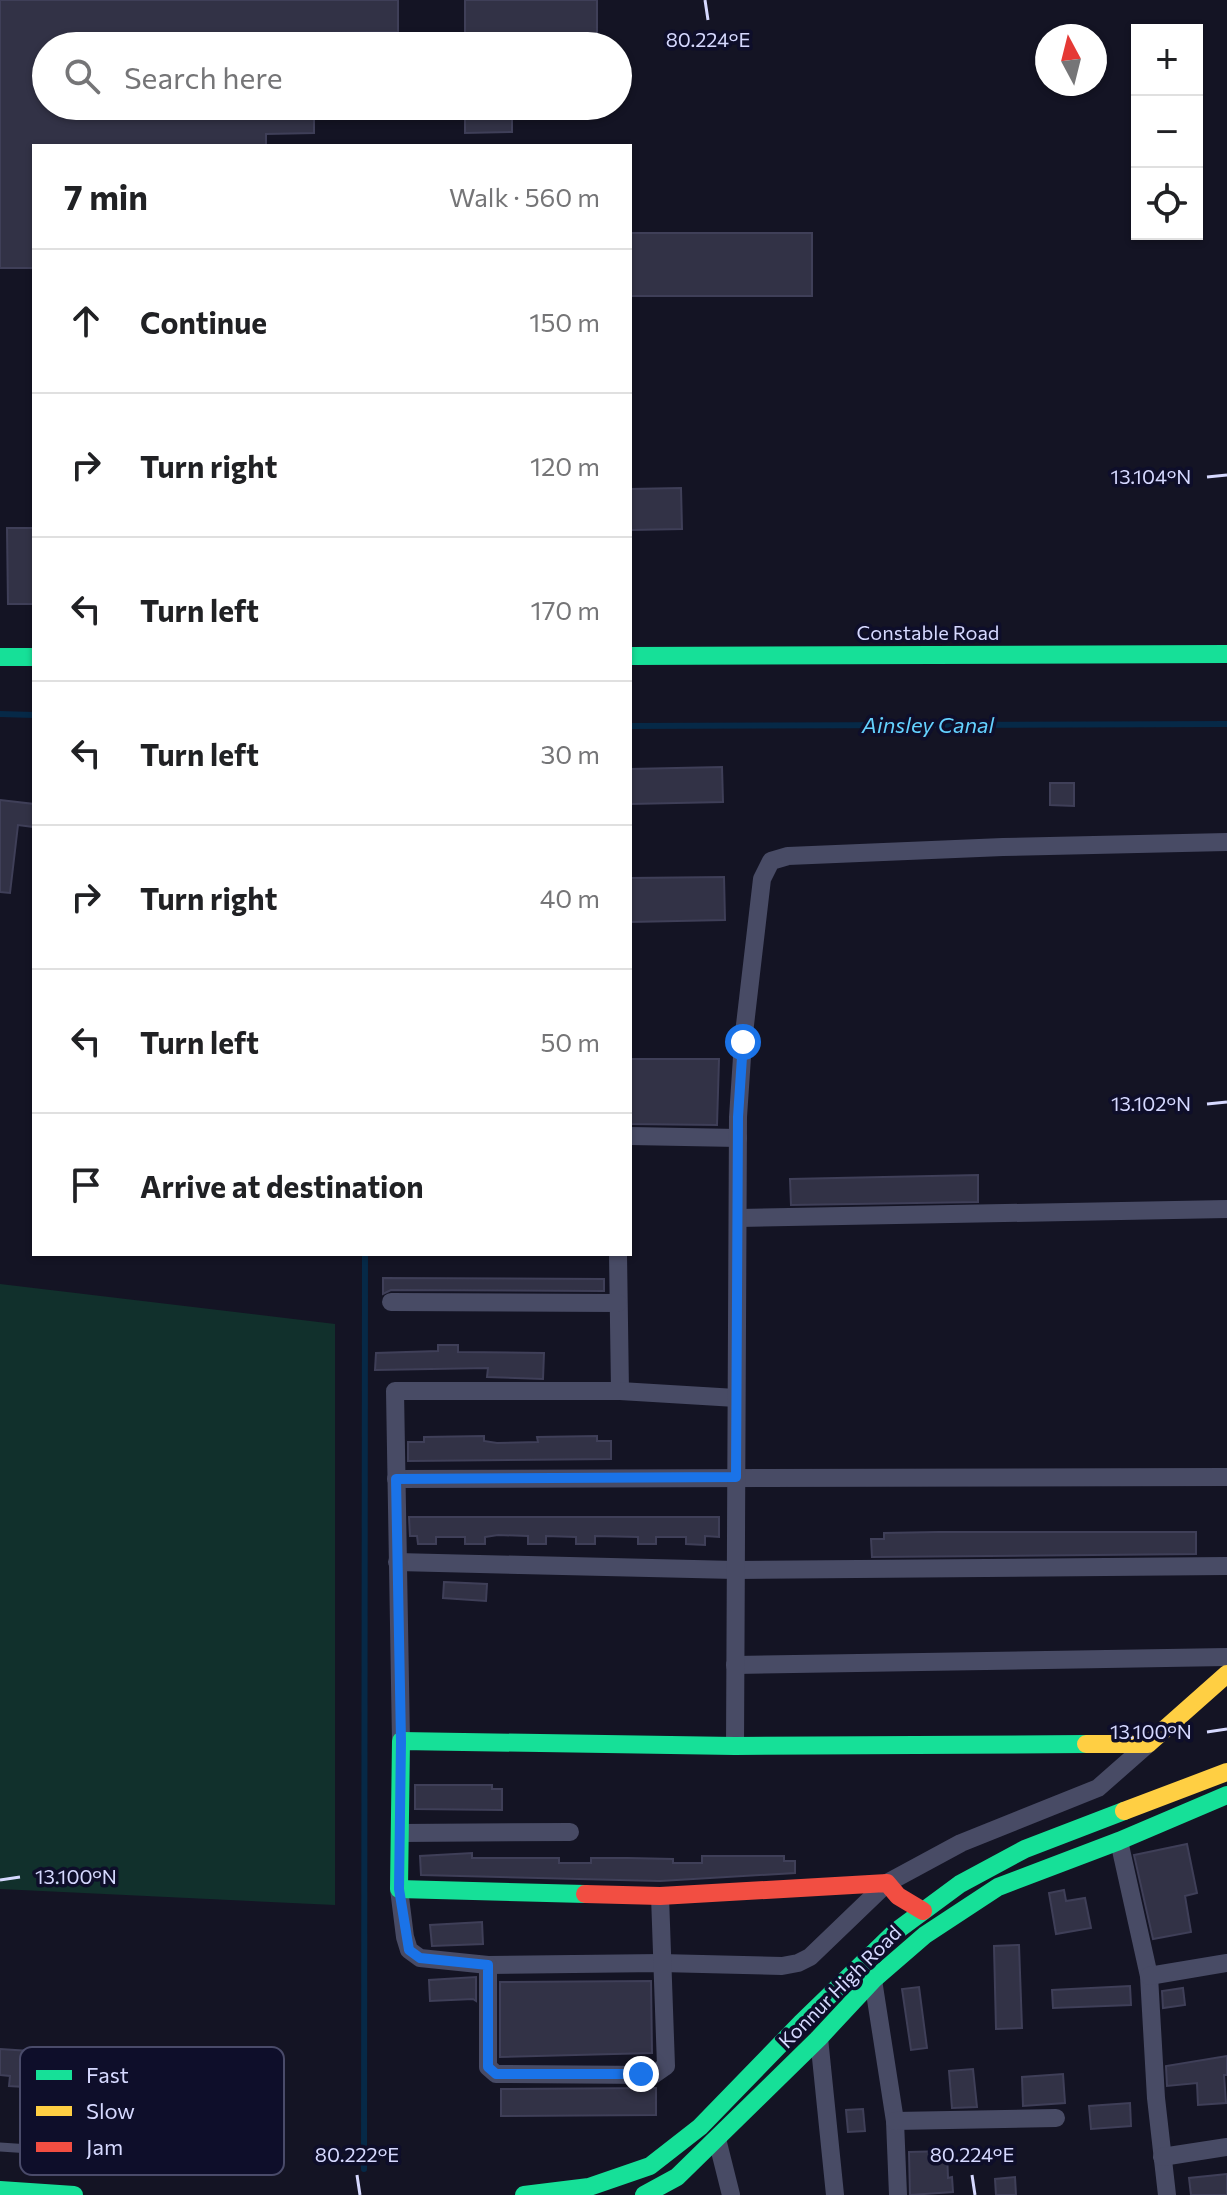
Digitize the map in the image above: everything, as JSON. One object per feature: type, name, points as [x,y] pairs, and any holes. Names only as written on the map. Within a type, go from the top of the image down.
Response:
[{"type":"street","name":"Constable Road","points":[[632,656],[1227,654]]},
{"type":"street","points":[[0,657],[32,657]]},
{"type":"street","points":[[735,1746],[738,1138],[751,964],[762,879],[771,861],[788,856],[1003,847],[1227,842]]},
{"type":"street","points":[[632,1136],[738,1138]]},
{"type":"street","points":[[739,1218],[1227,1209]]},
{"type":"street","points":[[618,1256],[620,1391]]},
{"type":"street","points":[[391,1302],[618,1303]]},
{"type":"street","points":[[736,1398],[620,1391],[395,1391],[401,1741],[399,1889],[409,1950],[420,1958],[488,1965],[661,1963],[782,1966],[798,1963],[810,1957],[887,1883],[961,1843],[1098,1788],[1227,1674]]},
{"type":"street","points":[[396,1479],[1227,1477]]},
{"type":"street","points":[[397,1562],[735,1570],[1227,1566]]},
{"type":"street","points":[[735,1665],[1227,1657]]},
{"type":"street","points":[[401,1741],[735,1746],[1148,1744]]},
{"type":"street","points":[[524,2195],[589,2187],[650,2166],[700,2127],[885,1942],[960,1884],[1025,1849],[1227,1772]]},
{"type":"street","name":"Konnur High Road","points":[[644,2195],[677,2177],[819,2038],[873,1980],[925,1935],[998,1887],[1119,1841],[1227,1795]]},
{"type":"street","points":[[400,1833],[570,1832]]},
{"type":"street","points":[[1119,1841],[1149,1976],[1167,2195]]},
{"type":"street","points":[[399,1889],[660,1896],[887,1883]]},
{"type":"street","points":[[887,1883],[898,1896],[923,1911]]},
{"type":"street","points":[[488,1965],[488,2067],[496,2074],[653,2075],[666,2066],[660,1896]]},
{"type":"street","points":[[1149,1976],[1227,1963]]},
{"type":"street","points":[[873,1980],[895,2121],[898,2195]]},
{"type":"street","points":[[819,2038],[835,2195]]},
{"type":"street","points":[[895,2121],[1056,2118]]},
{"type":"street","points":[[717,2139],[731,2195]]},
{"type":"street","points":[[1162,2157],[1227,2147]]},
{"type":"street","points":[[0,2190],[74,2195]]},
{"type":"lane","points":[[0,2147],[20,2148]]},
{"type":"green space","points":[[0,1284],[335,1324],[335,1905],[0,1889]]},
{"type":"building","points":[[0,0],[398,0],[398,32],[32,32],[32,120],[314,120],[314,133],[266,134],[266,144],[32,144],[32,268],[0,268]]},
{"type":"building","points":[[465,0],[597,0],[597,32],[465,32]]},
{"type":"building","points":[[465,120],[512,120],[512,132],[465,133]]},
{"type":"building","points":[[632,233],[812,233],[812,296],[632,296]]},
{"type":"building","points":[[681,488],[682,529],[632,530],[632,489]]},
{"type":"building","points":[[7,528],[32,528],[32,604],[8,604]]},
{"type":"building","points":[[722,767],[723,802],[632,804],[632,769]]},
{"type":"building","points":[[1050,783],[1074,783],[1074,806],[1050,805]]},
{"type":"building","points":[[0,800],[32,804],[32,827],[18,825],[10,893],[0,892]]},
{"type":"building","points":[[724,877],[725,920],[632,922],[632,878]]},
{"type":"building","points":[[632,1059],[719,1059],[717,1125],[632,1124]]},
{"type":"building","points":[[978,1175],[978,1202],[791,1205],[790,1179]]},
{"type":"building","points":[[383,1278],[604,1279],[604,1291],[391,1290],[383,1294]]},
{"type":"building","points":[[438,1345],[458,1345],[458,1352],[544,1353],[543,1379],[487,1377],[488,1368],[375,1370],[376,1353],[438,1351]]},
{"type":"building","points":[[484,1436],[484,1441],[497,1443],[538,1442],[537,1437],[597,1436],[597,1441],[611,1441],[611,1459],[408,1461],[408,1442],[424,1442],[424,1437]]},
{"type":"building","points":[[409,1517],[719,1517],[719,1537],[705,1536],[705,1545],[686,1544],[686,1537],[656,1537],[656,1544],[638,1544],[638,1537],[595,1536],[595,1544],[576,1544],[576,1537],[546,1536],[546,1544],[528,1544],[528,1536],[498,1535],[485,1537],[485,1544],[465,1544],[465,1537],[436,1537],[436,1544],[418,1544],[417,1536],[410,1536]]},
{"type":"building","points":[[1196,1532],[1196,1554],[872,1557],[871,1539],[884,1539],[884,1533]]},
{"type":"building","points":[[444,1582],[487,1584],[486,1601],[443,1598]]},
{"type":"building","points":[[415,1785],[492,1785],[492,1789],[502,1789],[502,1810],[415,1809]]},
{"type":"building","points":[[1187,1844],[1197,1893],[1185,1896],[1191,1932],[1153,1939],[1134,1855]]},
{"type":"building","points":[[472,1853],[472,1858],[559,1858],[559,1863],[591,1863],[591,1858],[628,1858],[702,1863],[702,1856],[784,1856],[784,1861],[795,1861],[795,1873],[660,1881],[421,1875],[420,1856]]},
{"type":"building","points":[[1064,1890],[1066,1901],[1085,1898],[1091,1928],[1056,1934],[1049,1893]]},
{"type":"building","points":[[482,1922],[483,1944],[432,1946],[430,1925]]},
{"type":"building","points":[[1019,1945],[1022,2028],[996,2029],[994,1946]]},
{"type":"building","points":[[476,1977],[476,2001],[430,2001],[429,1980]]},
{"type":"building","points":[[651,1981],[652,2053],[500,2057],[500,1982]]},
{"type":"building","points":[[1130,1986],[1131,2005],[1053,2008],[1052,1990]]},
{"type":"building","points":[[919,1987],[927,2048],[911,2050],[902,1989]]},
{"type":"building","points":[[1183,1988],[1185,2005],[1163,2008],[1162,1991]]},
{"type":"building","points":[[0,2049],[20,2050],[20,2087],[9,2086],[10,2076],[0,2075]]},
{"type":"building","points":[[1227,2056],[1227,2075],[1224,2075],[1226,2103],[1198,2105],[1197,2083],[1167,2086],[1166,2066]]},
{"type":"building","points":[[973,2069],[977,2107],[952,2108],[949,2071]]},
{"type":"building","points":[[1063,2074],[1065,2103],[1023,2106],[1022,2077]]},
{"type":"building","points":[[656,2088],[656,2115],[501,2116],[501,2089]]},
{"type":"building","points":[[1130,2103],[1131,2126],[1091,2129],[1089,2106]]},
{"type":"building","points":[[863,2109],[865,2131],[848,2132],[846,2110]]},
{"type":"building","points":[[947,2151],[948,2178],[952,2177],[953,2192],[910,2195],[909,2152]]},
{"type":"building","points":[[1227,2174],[1227,2195],[1191,2195],[1189,2178]]},
{"type":"building","points":[[1015,2177],[1016,2195],[996,2195],[995,2179]]},
{"type":"waterway","name":"Ainsley Canal","points":[[0,714],[32,715]]},
{"type":"waterway","name":"Ainsley Canal","points":[[632,726],[1227,724]]},
{"type":"waterway","points":[[364,2169],[365,1256]]},
{"type":"traffic: fast","points":[[632,656],[1227,654]]},
{"type":"traffic: fast","points":[[0,657],[32,657]]},
{"type":"traffic: fast","points":[[585,1894],[399,1889],[401,1741],[735,1746],[1086,1744]]},
{"type":"traffic: fast","points":[[644,2195],[677,2177],[819,2038],[873,1980],[925,1935],[998,1887],[1119,1841],[1227,1795]]},
{"type":"traffic: fast","points":[[524,2195],[589,2187],[650,2166],[700,2127],[895,1932],[960,1884],[1025,1849],[1124,1811]]},
{"type":"traffic: fast","points":[[0,2190],[74,2195]]},
{"type":"traffic: slow","points":[[1086,1744],[1148,1744],[1227,1674]]},
{"type":"traffic: slow","points":[[1124,1811],[1227,1772]]},
{"type":"traffic: jam","points":[[585,1894],[660,1896],[887,1883],[898,1896],[923,1911]]},
{"type":"route","points":[[641,2074],[496,2074],[488,2067],[488,1965],[420,1958],[409,1950],[399,1889],[401,1741],[396,1479],[736,1477],[738,1117],[743,1042]]}]
